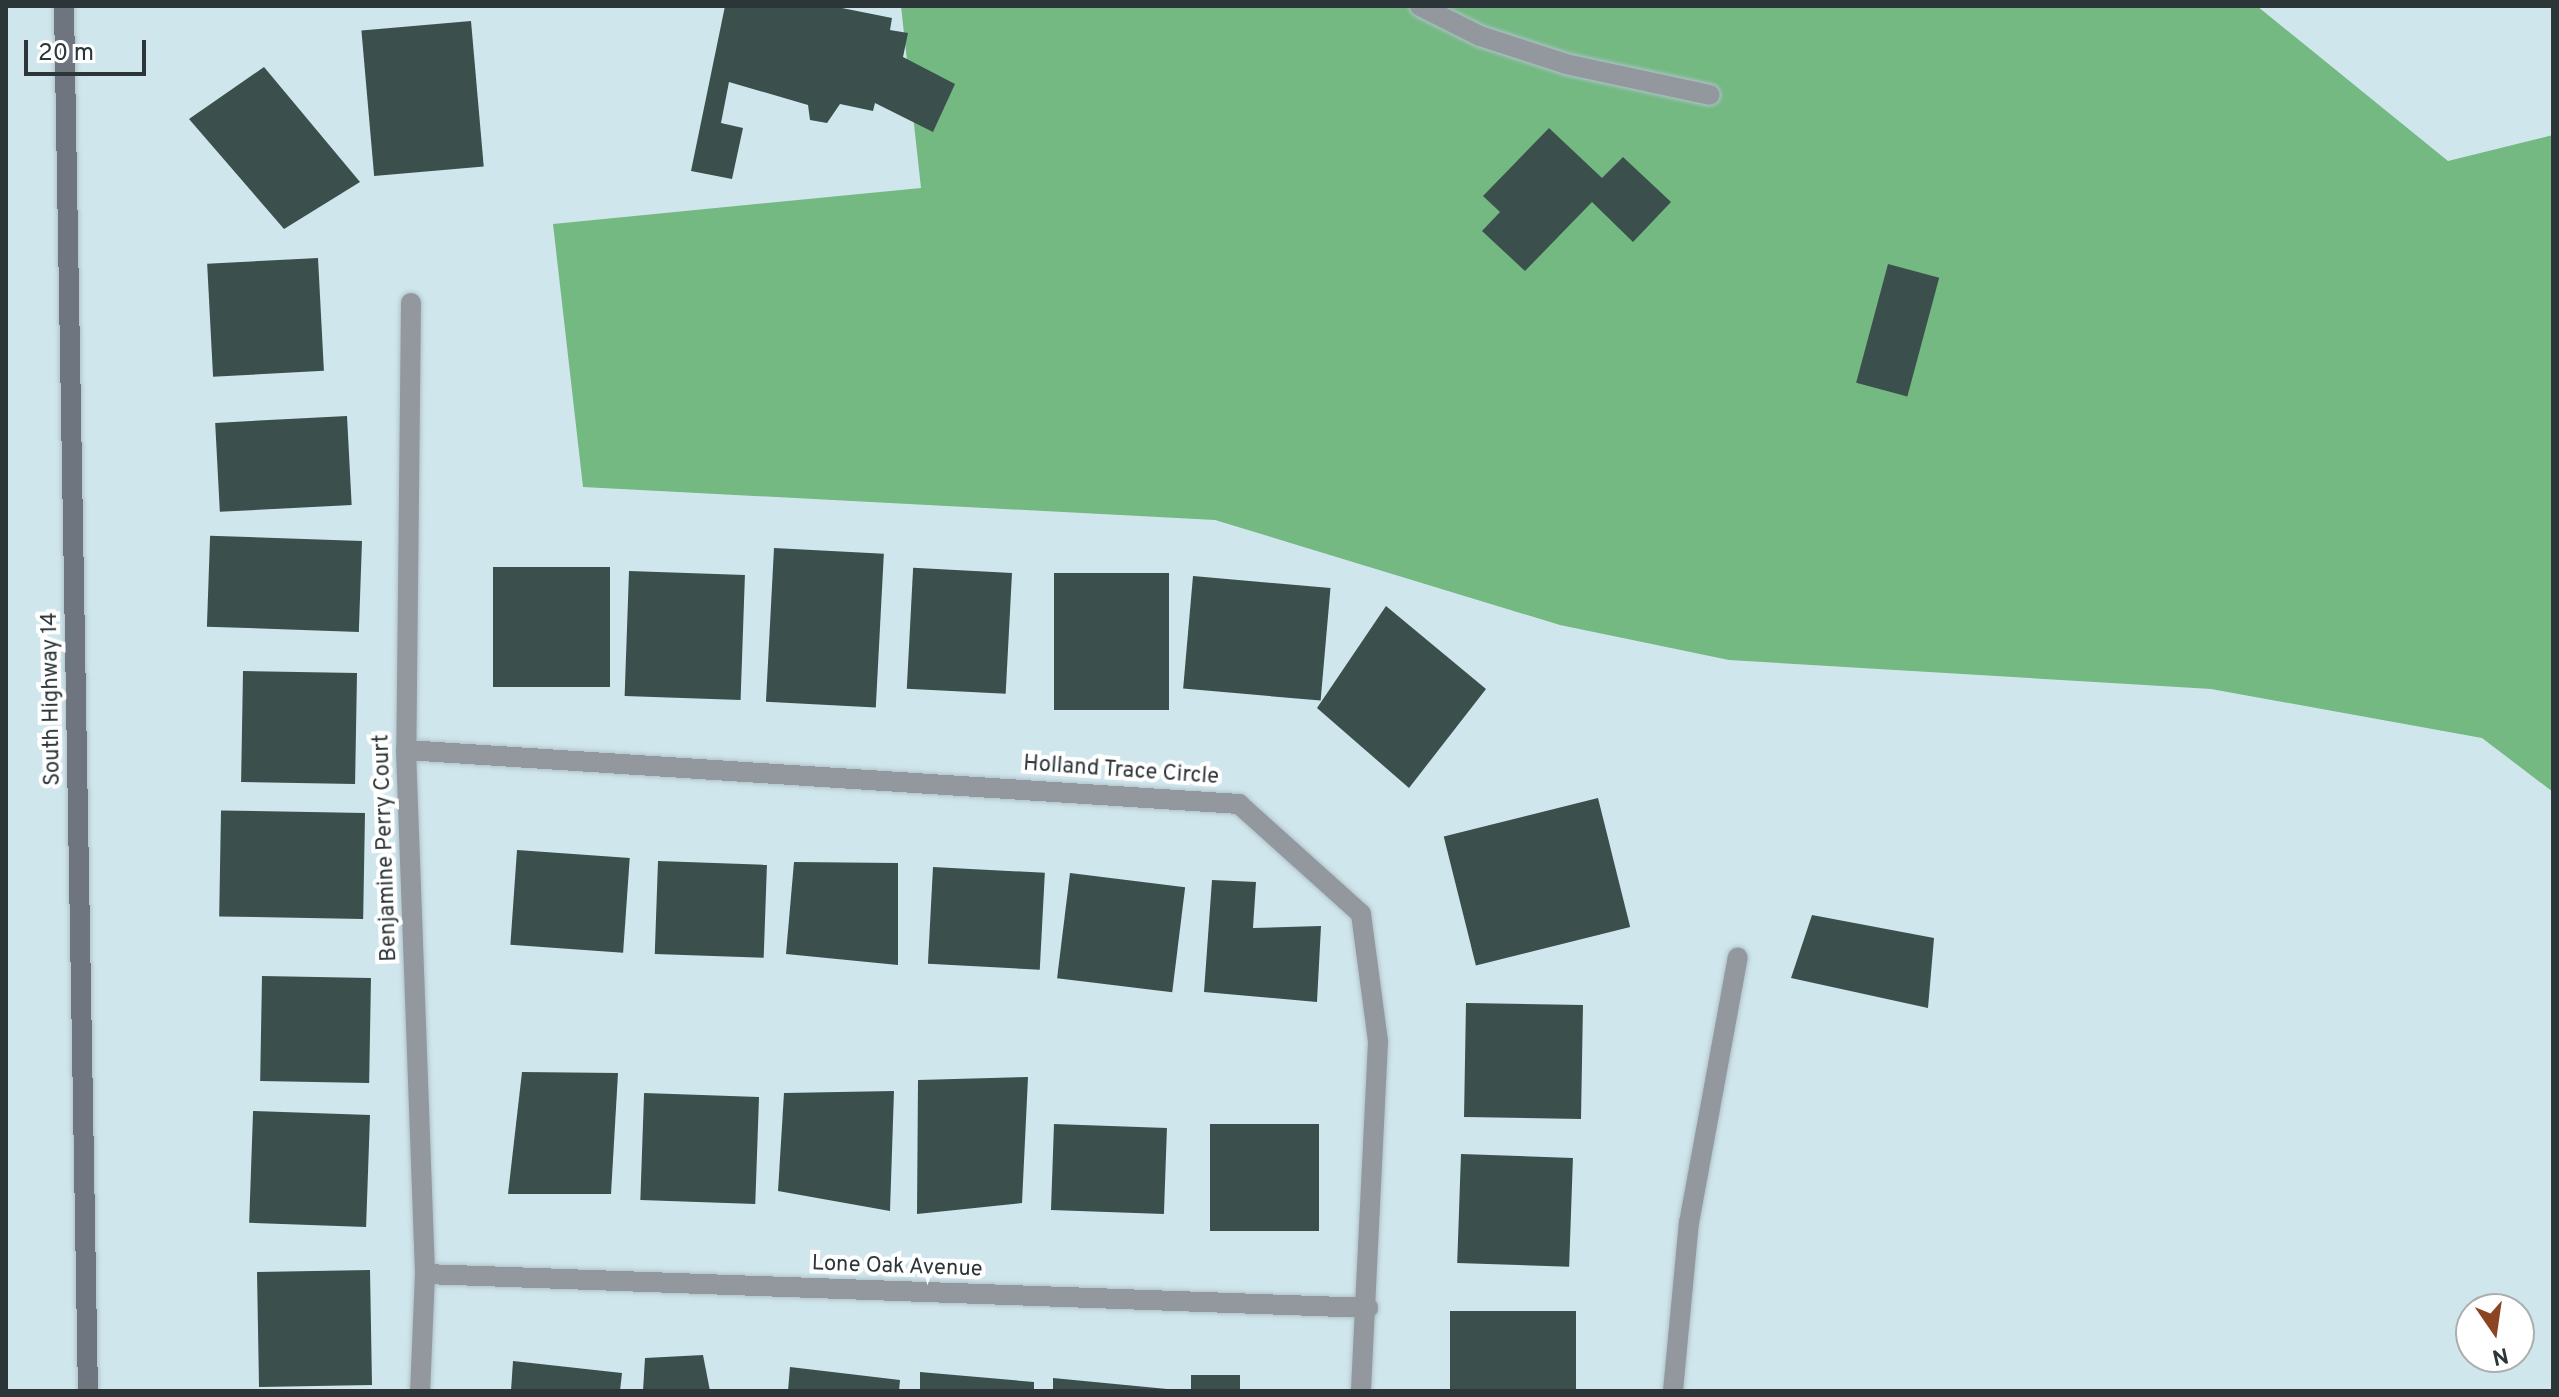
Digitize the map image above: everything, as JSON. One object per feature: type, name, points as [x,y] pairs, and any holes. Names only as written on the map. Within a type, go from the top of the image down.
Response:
[{"type":"main road","name":"South Highway 14","points":[[64,6],[88,1391]]},
{"type":"street","points":[[1420,6],[1480,36],[1566,64],[1710,95]]},
{"type":"street","name":"Benjamine Perry Court","points":[[411,303],[406,750],[425,1274],[420,1391]]},
{"type":"street","name":"Holland Trace Circle","points":[[406,750],[1239,804],[1361,914],[1378,1042],[1368,1308],[1361,1391]]},
{"type":"street","points":[[1673,1391],[1689,1223],[1738,957]]},
{"type":"street","name":"Lone Oak Avenue","points":[[425,1274],[1368,1308]]},
{"type":"green space","points":[[901,6],[2257,6],[2448,161],[2553,135],[2553,792],[2482,738],[2211,689],[1729,660],[1560,625],[1215,520],[583,487],[553,224],[921,188]]},
{"type":"building","points":[[725,6],[832,6],[892,18],[890,30],[908,33],[903,57],[955,84],[933,132],[875,103],[873,111],[840,104],[827,123],[810,120],[808,105],[729,82],[721,123],[743,128],[732,179],[691,171]]},
{"type":"building","points":[[471,21],[484,166],[374,176],[361,31]]},
{"type":"building","points":[[264,67],[360,182],[284,229],[189,119]]},
{"type":"building","points":[[1549,128],[1602,178],[1623,157],[1671,202],[1633,242],[1592,202],[1525,271],[1482,231],[1500,212],[1483,196]]},
{"type":"building","points":[[318,258],[324,371],[213,377],[207,264]]},
{"type":"building","points":[[1888,264],[1939,278],[1907,397],[1856,383]]},
{"type":"building","points":[[347,416],[352,505],[220,512],[215,423]]},
{"type":"building","points":[[210,536],[362,541],[359,632],[207,627]]},
{"type":"building","points":[[774,548],[884,554],[876,708],[766,702]]},
{"type":"building","points":[[493,567],[610,567],[610,687],[493,687]]},
{"type":"building","points":[[913,568],[1012,573],[1006,694],[907,689]]},
{"type":"building","points":[[629,571],[745,575],[741,700],[625,696]]},
{"type":"building","points":[[1054,573],[1169,573],[1169,710],[1054,710]]},
{"type":"building","points":[[1193,576],[1330,588],[1321,701],[1183,689]]},
{"type":"building","points":[[1386,606],[1486,689],[1409,788],[1317,708]]},
{"type":"building","points":[[243,671],[357,673],[355,784],[241,782]]},
{"type":"building","points":[[1598,798],[1630,927],[1476,966],[1444,836]]},
{"type":"building","points":[[221,810],[365,813],[363,919],[219,916]]},
{"type":"building","points":[[517,850],[630,858],[623,953],[510,945]]},
{"type":"building","points":[[658,861],[767,865],[764,958],[655,954]]},
{"type":"building","points":[[794,862],[898,863],[898,965],[786,954]]},
{"type":"building","points":[[933,867],[1045,873],[1040,970],[928,964]]},
{"type":"building","points":[[1070,873],[1185,887],[1172,992],[1057,978]]},
{"type":"building","points":[[1212,880],[1256,882],[1253,928],[1321,926],[1317,1002],[1204,992]]},
{"type":"building","points":[[1812,915],[1934,938],[1928,1008],[1791,978]]},
{"type":"building","points":[[262,976],[371,978],[369,1083],[260,1081]]},
{"type":"building","points":[[1466,1003],[1583,1005],[1581,1119],[1464,1117]]},
{"type":"building","points":[[522,1072],[618,1073],[611,1194],[508,1194]]},
{"type":"building","points":[[1028,1077],[1022,1203],[917,1214],[918,1080]]},
{"type":"building","points":[[894,1091],[890,1211],[778,1191],[784,1093]]},
{"type":"building","points":[[644,1093],[759,1097],[755,1204],[640,1200]]},
{"type":"building","points":[[253,1111],[370,1115],[366,1227],[249,1223]]},
{"type":"building","points":[[1054,1124],[1167,1128],[1164,1214],[1051,1210]]},
{"type":"building","points":[[1210,1124],[1319,1124],[1319,1231],[1210,1231]]},
{"type":"building","points":[[1461,1154],[1573,1158],[1569,1267],[1457,1263]]},
{"type":"building","points":[[370,1270],[372,1385],[259,1387],[257,1272]]},
{"type":"building","points":[[1450,1311],[1576,1311],[1576,1391],[1450,1391]]},
{"type":"building","points":[[703,1355],[710,1391],[643,1391],[645,1358]]},
{"type":"building","points":[[513,1361],[622,1373],[620,1391],[511,1391]]},
{"type":"building","points":[[790,1367],[900,1380],[899,1391],[788,1391]]},
{"type":"building","points":[[920,1372],[1034,1382],[1034,1391],[920,1391]]},
{"type":"building","points":[[1191,1375],[1240,1375],[1240,1391],[1191,1391]]},
{"type":"building","points":[[1053,1378],[1167,1389],[1167,1391],[1053,1391]]}]
